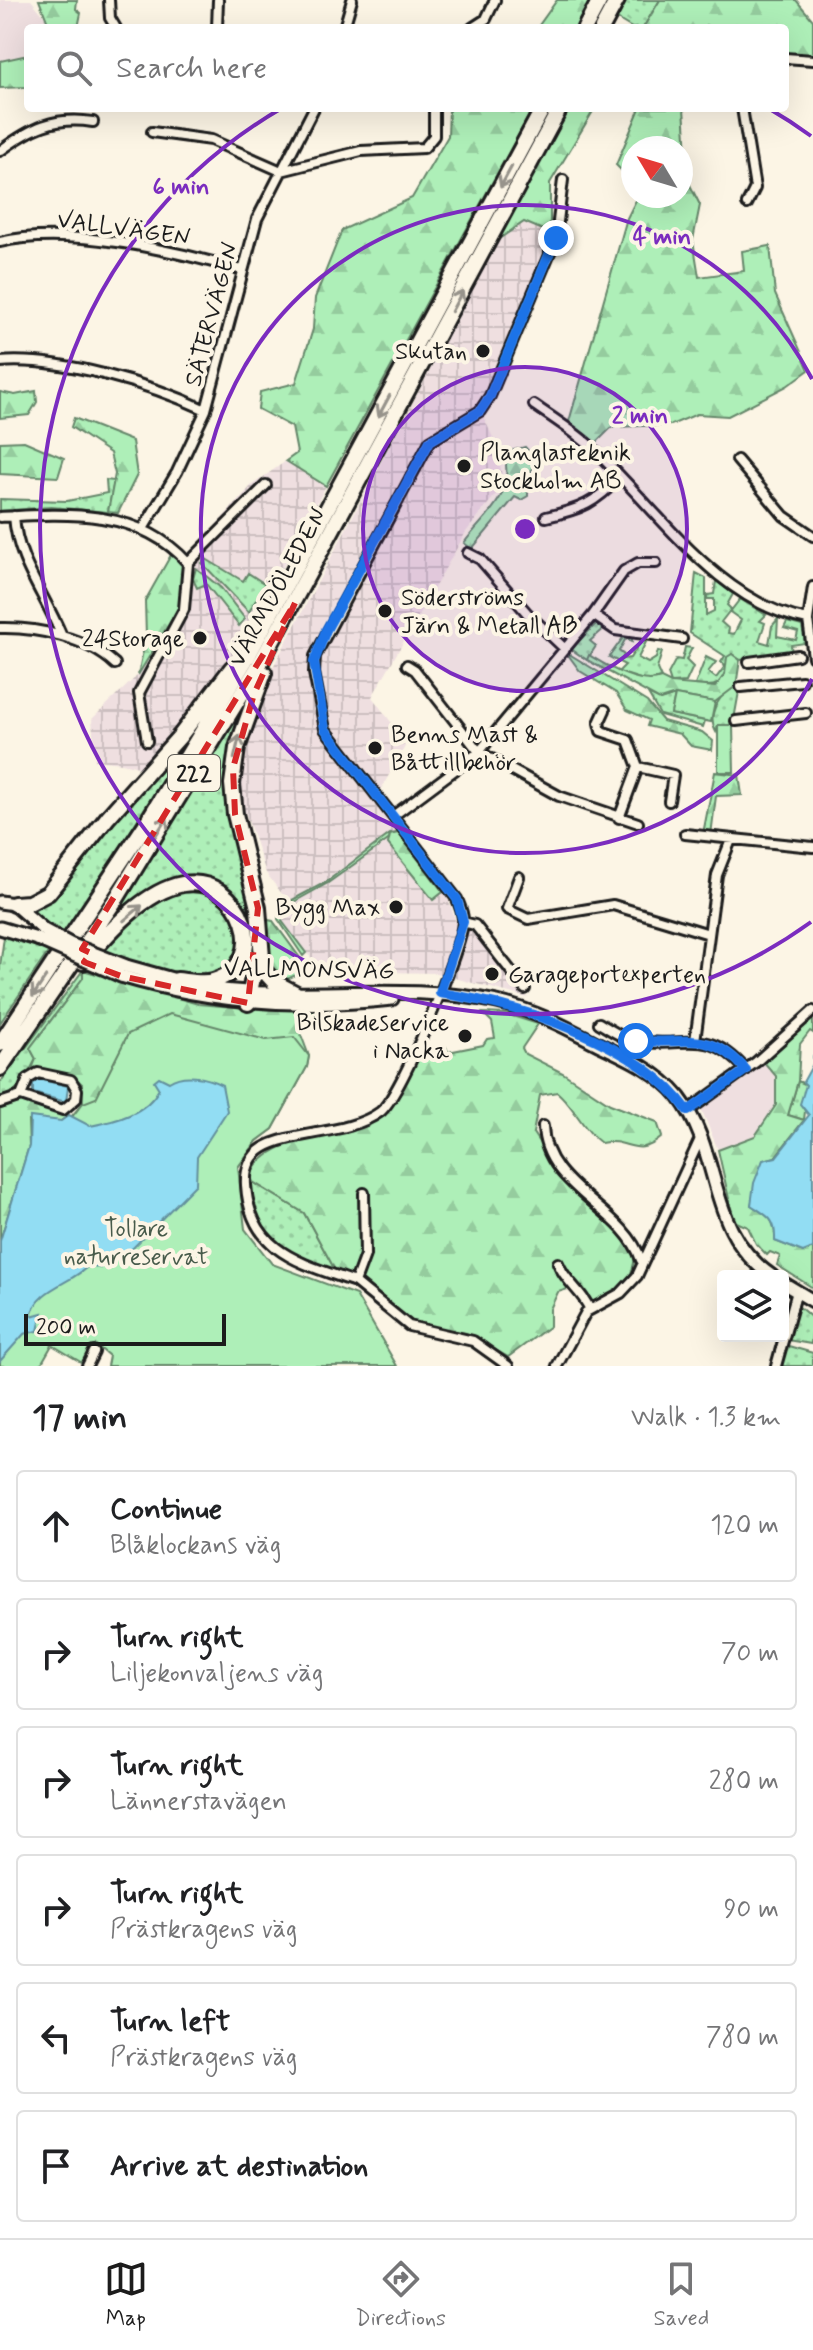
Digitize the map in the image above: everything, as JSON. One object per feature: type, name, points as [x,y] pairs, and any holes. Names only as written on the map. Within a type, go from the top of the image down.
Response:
[{"type":"highway","points":[[587,24],[600,0]]},
{"type":"highway","points":[[604,24],[617,0]]},
{"type":"highway","name":"VÄRMDÖLEDEN","points":[[0,1044],[146,824],[288,600],[541,112]]},
{"type":"highway","name":"VÄRMDÖLEDEN","points":[[0,1068],[118,896],[288,600],[558,112]]},
{"type":"highway","points":[[4,903],[29,903],[48,893],[108,817],[180,736],[288,600]]},
{"type":"highway","points":[[249,996],[254,936],[252,878],[235,814],[233,768],[254,694],[288,600]]},
{"type":"highway","points":[[24,1033],[97,947],[145,903],[172,888],[201,884],[229,897],[254,936],[267,977],[295,993]]},
{"type":"highway","points":[[177,980],[210,982],[221,978],[240,961],[254,936]]},
{"type":"main road","points":[[4,903],[40,934]]},
{"type":"main road","points":[[0,928],[40,934],[72,945],[160,988],[310,1004],[440,993],[498,1002],[559,1024],[658,1077],[688,1111],[701,1137],[733,1239],[747,1258],[764,1270]]},
{"type":"main road","name":"VALLMONSVÄG","points":[[124,971],[249,996],[440,993]]},
{"type":"main road","points":[[789,1286],[813,1301]]},
{"type":"street","points":[[109,0],[110,18],[114,24]]},
{"type":"street","points":[[217,24],[218,0]]},
{"type":"street","points":[[345,24],[352,0]]},
{"type":"street","points":[[477,24],[493,12],[495,0]]},
{"type":"street","points":[[789,58],[813,60]]},
{"type":"street","name":"SÄTERVÄGEN","points":[[143,529],[177,472],[206,410],[257,219],[312,112]]},
{"type":"street","points":[[152,132],[211,140],[281,171],[361,151],[424,148],[434,136],[434,112]]},
{"type":"street","points":[[743,112],[755,188],[747,204]]},
{"type":"street","points":[[0,151],[25,132],[46,123],[69,119],[93,122]]},
{"type":"street","points":[[508,1366],[473,1341],[409,1326],[355,1282],[308,1267],[270,1242],[250,1211],[246,1174],[253,1157],[270,1145],[344,1127],[383,1109],[440,993],[463,922],[457,899],[325,729],[314,673],[315,656],[430,441],[480,411],[490,396],[556,238],[563,180]]},
{"type":"street","name":"VALLVÄGEN","points":[[0,242],[35,237],[113,244],[171,252],[242,270]]},
{"type":"street","points":[[0,362],[42,364],[143,384],[206,410]]},
{"type":"street","points":[[534,405],[585,442],[730,584],[764,606],[808,620]]},
{"type":"street","points":[[737,460],[784,516],[813,536]]},
{"type":"street","points":[[546,517],[598,501],[620,477]]},
{"type":"street","points":[[147,741],[139,693],[184,609],[188,563],[266,485]]},
{"type":"street","points":[[0,517],[81,514],[143,529],[188,563]]},
{"type":"street","points":[[14,516],[20,555],[46,597],[61,634]]},
{"type":"street","points":[[468,553],[480,559],[527,613],[565,649]]},
{"type":"street","points":[[393,816],[479,752],[593,615],[624,571],[638,563],[656,563]]},
{"type":"street","points":[[813,587],[808,620],[813,657]]},
{"type":"street","points":[[593,615],[615,630],[682,639]]},
{"type":"street","points":[[0,628],[61,634],[72,642],[99,650],[115,664]]},
{"type":"street","points":[[749,662],[798,655]]},
{"type":"street","points":[[407,665],[415,670],[479,752],[559,796],[638,823]]},
{"type":"street","points":[[741,687],[802,681]]},
{"type":"street","points":[[605,710],[599,723],[601,731],[628,740],[638,767],[619,818]]},
{"type":"street","points":[[736,721],[806,713]]},
{"type":"street","points":[[638,767],[673,775],[669,801]]},
{"type":"street","points":[[685,834],[813,847]]},
{"type":"street","points":[[695,1041],[717,875],[731,840]]},
{"type":"street","points":[[519,877],[507,909],[528,919],[613,905],[709,934]]},
{"type":"street","points":[[463,922],[475,925],[525,989]]},
{"type":"street","points":[[688,1111],[746,1070],[813,1011]]},
{"type":"street","points":[[599,1023],[636,1041],[695,1041],[725,1048],[746,1070]]},
{"type":"street","points":[[0,1103],[21,1096],[63,1110],[76,1099],[77,1090],[71,1080],[38,1073],[28,1079],[21,1096]]},
{"type":"street","points":[[543,1126],[545,1145],[555,1163],[633,1240],[642,1261]]},
{"type":"street","points":[[557,1366],[589,1308],[604,1304],[627,1288],[637,1276],[701,1137]]},
{"type":"street","points":[[355,1282],[365,1255],[364,1193]]},
{"type":"street","points":[[558,1263],[568,1284],[582,1294],[589,1308]]},
{"type":"street","points":[[776,1366],[797,1291]]},
{"type":"street","points":[[87,1366],[94,1352]]},
{"type":"highlighted area","points":[[295,603],[254,694],[233,768],[235,814],[258,908],[248,1003],[121,976],[84,962],[91,953],[82,949]]},
{"type":"shaded area","points":[[0,0],[31,0],[49,24],[24,24],[24,56],[0,61]]},
{"type":"shaded area","points":[[524,222],[550,233],[551,238],[499,369],[507,373],[484,418],[498,449],[503,485],[466,532],[372,697],[407,743],[376,798],[446,892],[456,922],[473,930],[528,998],[436,973],[327,971],[306,953],[282,921],[283,909],[289,903],[266,873],[243,806],[239,780],[240,757],[262,688],[499,239]]},
{"type":"shaded area","points":[[286,461],[326,486],[268,595],[239,640],[238,648],[142,773],[138,767],[95,760],[92,719],[138,675],[168,627],[181,604],[192,552],[252,485]]},
{"type":"shaded area","points":[[763,1061],[776,1076],[776,1105],[755,1136],[718,1150],[701,1108]]},
{"type":"green space","points":[[39,0],[77,0],[76,9],[81,13],[79,24],[48,24]]},
{"type":"green space","points":[[557,0],[591,0],[578,24],[540,24]]},
{"type":"green space","points":[[627,0],[660,0],[645,24],[625,24],[617,19]]},
{"type":"green space","points":[[660,0],[796,0],[813,20],[813,57],[789,55],[789,24],[645,24]]},
{"type":"green space","points":[[24,56],[24,87],[0,88],[0,61]]},
{"type":"green space","points":[[449,112],[531,112],[326,486],[286,461],[297,453],[292,427],[258,409],[260,392],[296,383],[313,329],[315,298],[342,230],[412,198],[448,136]]},
{"type":"green space","points":[[566,112],[593,112],[550,183],[550,233],[524,222],[499,239]]},
{"type":"green space","points":[[638,112],[684,112],[686,136],[628,136]]},
{"type":"green space","points":[[621,153],[621,170],[616,165]]},
{"type":"green space","points":[[693,191],[700,205],[693,240],[699,277],[744,271],[742,251],[770,246],[775,294],[809,370],[787,386],[728,416],[697,414],[671,425],[612,427],[594,445],[568,425],[632,208],[693,208]]},
{"type":"green space","points":[[36,391],[37,402],[29,415],[0,418],[0,392],[15,395]]},
{"type":"green space","points":[[74,418],[132,441],[137,475],[118,513],[108,512],[115,474],[110,453],[71,427]]},
{"type":"green space","points":[[24,441],[64,458],[58,477],[0,474],[0,442]]},
{"type":"green space","points":[[525,447],[536,460],[528,478],[528,496],[521,500],[515,497],[472,549],[464,543],[503,492],[506,481],[504,453]]},
{"type":"green space","points":[[106,480],[114,481],[108,512],[51,507],[0,511],[0,499],[67,501],[107,493]]},
{"type":"green space","points":[[172,553],[187,572],[181,604],[138,675],[146,637],[145,601]]},
{"type":"green space","points":[[206,559],[243,581],[248,573],[265,584],[249,612],[202,563]]},
{"type":"green space","points":[[196,568],[221,588],[245,619],[239,626],[206,584],[197,588],[193,579]]},
{"type":"green space","points":[[696,573],[706,578],[706,615],[714,611],[714,599],[707,599],[707,595],[714,594],[716,581],[733,594],[727,605],[731,609],[721,622],[729,629],[728,633],[734,634],[741,620],[730,612],[740,599],[766,615],[760,621],[765,623],[759,641],[769,644],[772,626],[778,619],[777,636],[796,640],[798,632],[784,628],[787,622],[802,626],[805,643],[791,645],[792,654],[740,660],[732,654],[718,683],[713,686],[695,685],[706,657],[716,662],[708,672],[716,678],[725,666],[721,662],[725,656],[690,633]]},
{"type":"green space","points":[[597,623],[605,628],[590,641],[596,646],[587,660],[571,649]]},
{"type":"green space","points":[[625,635],[632,636],[632,642],[626,638],[619,651],[624,655],[622,659],[630,658],[643,638],[647,640],[638,658],[648,663],[656,658],[658,651],[662,652],[657,669],[661,678],[647,681],[618,672],[625,665],[609,657]]},
{"type":"green space","points":[[685,647],[692,648],[686,660],[693,667],[686,682],[671,683],[668,674],[676,659],[682,660]]},
{"type":"green space","points":[[566,652],[647,702],[663,721],[702,732],[713,741],[712,750],[691,746],[680,734],[647,726],[649,720],[627,710],[616,693],[580,671]]},
{"type":"green space","points":[[732,654],[740,660],[736,686],[715,702],[675,695],[660,700],[587,660],[589,655],[624,674],[643,679],[661,678],[671,683],[715,687],[725,674],[727,657]]},
{"type":"green space","points":[[740,686],[733,725],[718,725],[716,732],[713,718],[717,704],[726,692]]},
{"type":"green space","points":[[648,694],[660,700],[675,695],[671,714],[705,721],[703,727],[660,715]]},
{"type":"green space","points":[[675,695],[715,702],[711,722],[671,714]]},
{"type":"green space","points":[[243,705],[231,750],[254,934],[251,984],[252,934],[247,911],[225,887],[204,879],[193,877],[95,943]]},
{"type":"green space","points":[[200,719],[66,935],[41,923],[25,907],[97,836]]},
{"type":"green space","points":[[718,725],[733,725],[734,772],[718,772]]},
{"type":"green space","points":[[715,772],[739,775],[742,795],[716,796],[711,835],[703,834]]},
{"type":"green space","points":[[398,833],[328,883],[283,908],[282,921],[306,953],[303,956],[278,919],[281,906],[326,882],[390,834]]},
{"type":"green space","points":[[398,833],[443,892],[433,900],[388,844],[390,835]]},
{"type":"green space","points":[[178,891],[210,891],[237,914],[241,946],[234,963],[220,972],[179,974],[100,951],[135,918]]},
{"type":"green space","points":[[263,919],[273,921],[303,962],[305,971],[285,980],[271,976]]},
{"type":"green space","points":[[4,937],[21,938],[49,951],[0,1023],[0,966]]},
{"type":"green space","points":[[83,970],[83,978],[30,1048],[36,1059],[21,1087],[0,1099],[0,1083]]},
{"type":"green space","points":[[83,970],[198,1004],[271,1010],[320,1008],[323,1015],[315,1015],[300,1032],[309,1056],[307,1067],[273,1129],[257,1141],[238,1167],[239,1224],[356,1366],[71,1117],[83,1103],[82,1084],[77,1079],[32,1069],[36,1059],[30,1048],[83,978]]},
{"type":"green space","points":[[483,1013],[506,1014],[538,1024],[522,1048],[525,1054],[563,1073],[610,1104],[657,1122],[662,1137],[645,1147],[601,1143],[557,1092],[540,1095],[533,1133],[556,1168],[634,1249],[633,1269],[617,1290],[591,1303],[577,1286],[558,1292],[550,1309],[550,1326],[508,1357],[466,1333],[418,1325],[400,1316],[353,1276],[335,1270],[304,1213],[253,1182],[251,1177],[258,1164],[270,1153],[286,1145],[379,1117],[415,1055],[425,1047],[446,1047],[448,1052],[483,1045],[487,1039],[495,1038],[492,1022]]},
{"type":"green space","name":"Tollare naturreservat","points":[[170,1014],[266,1040],[294,1037],[309,1056],[307,1067],[273,1129],[257,1141],[238,1167],[245,1229],[272,1264],[356,1295],[397,1366],[107,1366],[109,1356],[96,1345],[84,1364],[52,1345],[40,1366],[0,1366],[0,1279],[72,1117],[83,1103],[96,1098],[128,1034]]},
{"type":"green space","points":[[813,1017],[813,1033],[810,1031],[800,1044],[798,1081],[788,1115],[804,1120],[775,1157],[763,1160],[751,1205],[770,1219],[775,1241],[803,1252],[813,1248],[813,1288],[777,1265],[780,1256],[770,1252],[767,1255],[756,1244],[748,1227],[734,1221],[718,1150],[755,1136],[776,1105],[776,1076],[763,1061]]},
{"type":"green space","points":[[798,1081],[807,1085],[801,1104],[805,1111],[804,1120],[788,1115]]},
{"type":"green space","points":[[20,1099],[63,1111],[66,1117],[61,1121],[28,1121],[29,1146],[0,1241],[0,1107]]},
{"type":"green space","points":[[251,1177],[253,1182],[304,1213],[335,1270],[301,1259],[286,1250],[262,1227],[251,1196]]},
{"type":"green space","points":[[797,1305],[813,1319],[811,1344],[789,1340]]},
{"type":"green space","points":[[785,1345],[813,1353],[813,1366],[779,1366]]},
{"type":"water","points":[[813,1064],[813,1248],[803,1252],[775,1241],[770,1219],[751,1205],[754,1183],[763,1160],[776,1157],[809,1115],[800,1104],[806,1085],[803,1082]]},
{"type":"water","points":[[159,1077],[169,1082],[181,1077],[195,1077],[222,1085],[227,1111],[197,1157],[196,1184],[126,1255],[108,1254],[100,1268],[89,1265],[40,1299],[31,1316],[42,1313],[38,1331],[24,1334],[0,1361],[0,1241],[29,1146],[30,1117],[61,1121],[69,1115],[90,1126],[120,1119],[153,1098],[159,1089],[154,1081]]},
{"type":"water","points":[[38,1079],[68,1086],[66,1102],[33,1093],[33,1083]]},
{"type":"place","name":"Skutan","points":[[483,351]]},
{"type":"place","name":"Planglasteknik Stockholm AB","points":[[464,466]]},
{"type":"place","name":"Söderströms Järn & Metall AB","points":[[385,611]]},
{"type":"place","name":"24Storage","points":[[200,638]]},
{"type":"place","name":"Benns Mast & Båttillbehör","points":[[375,748]]},
{"type":"place","name":"Bygg Max","points":[[396,907]]},
{"type":"place","name":"Garageportexperten","points":[[492,974]]},
{"type":"place","name":"Bilskadeservice i Nacka","points":[[465,1036]]},
{"type":"route","points":[[556,238],[490,396],[480,411],[430,441],[317,647],[314,673],[325,729],[457,899],[463,922],[440,993],[498,1002],[559,1024],[658,1077],[688,1111],[746,1070],[721,1046],[695,1041],[636,1041]]}]
